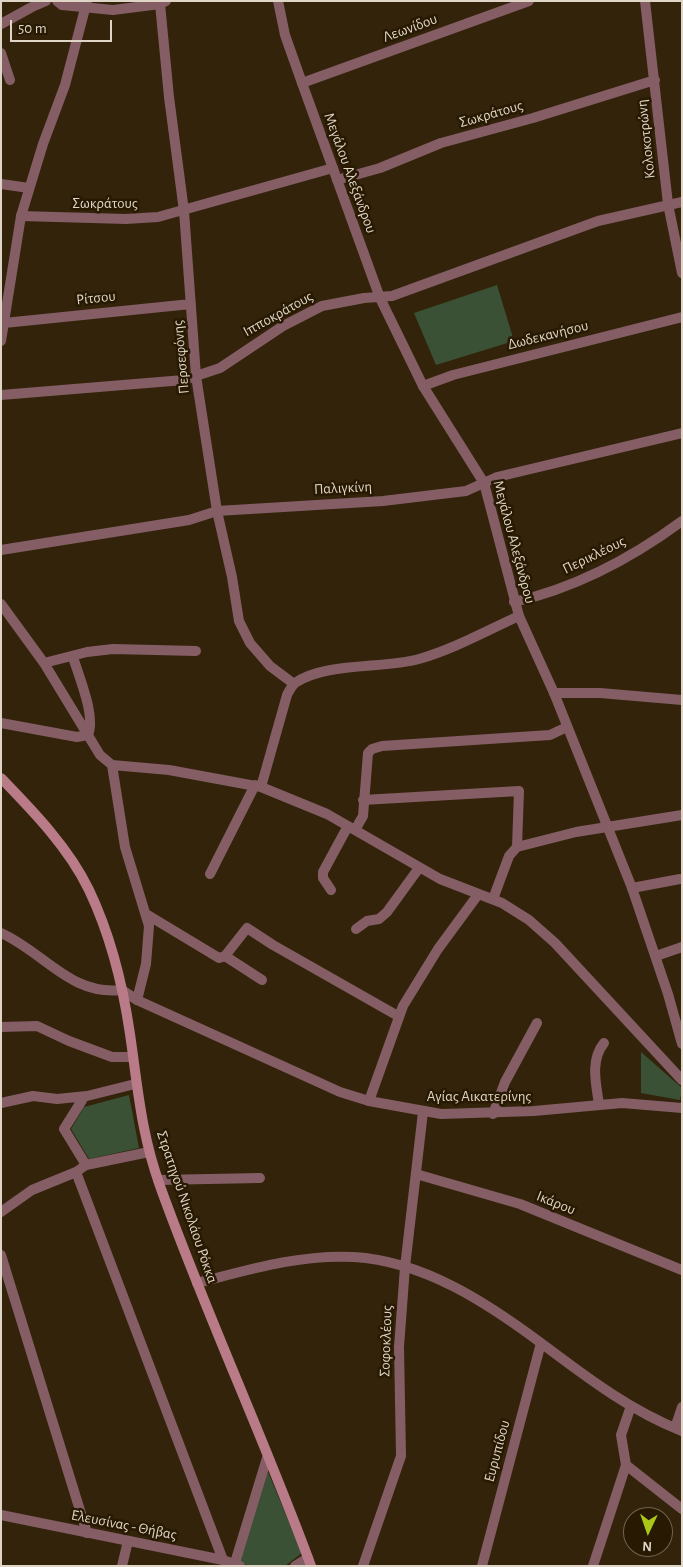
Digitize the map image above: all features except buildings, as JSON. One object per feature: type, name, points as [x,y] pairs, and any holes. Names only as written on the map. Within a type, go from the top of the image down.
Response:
[{"type":"main road","name":"Στρατηγού Νικολάου Ρόκκα","points":[[1,778],[51,833],[88,888],[107,936],[122,990],[135,1084],[149,1152],[158,1180],[197,1283],[310,1562]]},
{"type":"street","points":[[1,24],[46,1]]},
{"type":"street","points":[[57,1],[62,4],[86,5],[113,10],[163,3]]},
{"type":"street","name":"Μεγάλου Αλεξάνδρου","points":[[278,1],[286,35],[302,83],[380,298],[423,386],[484,483],[518,616],[554,693],[632,888],[656,956],[682,1044]]},
{"type":"street","name":"Λεωνίδου","points":[[302,83],[529,1]]},
{"type":"street","name":"Κολοκοτρώνη","points":[[646,1],[668,204],[682,273]]},
{"type":"street","name":"Περσεφόνης","points":[[163,3],[169,97],[184,211],[196,376],[217,511],[232,577],[239,621],[250,643],[258,653],[270,666],[294,684]]},
{"type":"street","points":[[1,341],[21,216],[65,85],[86,5]]},
{"type":"street","points":[[1,53],[10,80]]},
{"type":"street","name":"Σωκράτους","points":[[337,180],[380,168],[442,143],[533,118],[655,80]]},
{"type":"street","name":"Σωκράτους","points":[[21,216],[126,220],[158,217],[333,168]]},
{"type":"street","points":[[1,184],[29,188]]},
{"type":"street","name":"Ιπποκράτους","points":[[1,395],[184,380],[220,368],[283,326],[322,306],[364,298],[392,296],[598,221],[682,202]]},
{"type":"street","name":"Ρίτσου","points":[[4,323],[191,304]]},
{"type":"street","name":"Δωδεκανήσου","points":[[423,386],[453,375],[682,316]]},
{"type":"street","name":"Παλιγκίνη","points":[[1,550],[188,520],[217,511],[383,502],[466,491],[497,477],[682,433]]},
{"type":"street","name":"Περικλέους","points":[[514,602],[544,595],[621,561],[682,521]]},
{"type":"street","points":[[1,604],[44,663],[100,754],[112,765],[169,770],[258,786],[327,814],[419,868],[477,896],[493,899],[529,920],[555,943],[682,1080]]},
{"type":"street","points":[[210,874],[258,786],[287,696],[294,684],[314,674],[329,670],[393,665],[421,658],[456,646],[518,616]]},
{"type":"street","points":[[44,663],[87,652],[113,649],[196,651]]},
{"type":"street","points":[[73,657],[90,716],[91,728],[88,735]]},
{"type":"street","points":[[554,693],[600,693],[681,698]]},
{"type":"street","points":[[1,723],[77,737],[88,735]]},
{"type":"street","points":[[331,890],[323,878],[323,872],[352,828],[363,816],[368,753],[372,749],[382,746],[550,734],[567,727]]},
{"type":"street","points":[[112,765],[125,847],[146,914],[149,937],[146,964],[137,1000]]},
{"type":"street","points":[[363,800],[518,791],[517,847]]},
{"type":"street","points":[[493,899],[509,856],[517,847],[608,826],[682,815]]},
{"type":"street","points":[[356,929],[367,921],[379,919],[388,912],[419,868]]},
{"type":"street","points":[[632,888],[680,879]]},
{"type":"street","points":[[369,1101],[398,1016],[438,949],[477,896]]},
{"type":"street","points":[[146,914],[219,958],[225,956],[247,928],[280,949],[398,1016]]},
{"type":"street","points":[[1,932],[26,946],[72,980],[100,991],[122,990]]},
{"type":"street","points":[[656,956],[682,946]]},
{"type":"street","points":[[225,956],[262,980]]},
{"type":"street","name":"Αγίας Αικατερίνης","points":[[122,990],[137,1000],[340,1092],[369,1101],[423,1112],[493,1114],[622,1103],[682,1108]]},
{"type":"street","points":[[493,1114],[505,1082],[537,1023]]},
{"type":"street","points":[[1,1027],[37,1026],[69,1042],[112,1057],[132,1057]]},
{"type":"street","points":[[599,1104],[596,1062],[597,1052],[604,1043]]},
{"type":"street","points":[[1,1103],[33,1096],[58,1099],[84,1097],[135,1084]]},
{"type":"street","points":[[84,1097],[64,1129],[86,1165]]},
{"type":"street","name":"Σοφοκλέους","points":[[363,1566],[401,1456],[399,1347],[405,1268],[423,1112]]},
{"type":"street","points":[[1,1212],[32,1190],[76,1172],[86,1165],[149,1152]]},
{"type":"street","points":[[76,1172],[223,1560]]},
{"type":"street","name":"Ικάρου","points":[[416,1174],[520,1204],[682,1270]]},
{"type":"street","points":[[158,1180],[260,1178]]},
{"type":"street","points":[[1,1255],[87,1533]]},
{"type":"street","points":[[197,1283],[264,1266],[326,1257],[354,1257],[380,1260],[440,1279],[472,1296],[541,1343],[592,1382],[631,1406],[678,1429],[682,1407]]},
{"type":"street","name":"Ευρυπίδου","points":[[482,1566],[541,1343]]},
{"type":"street","points":[[592,1566],[626,1465],[621,1435],[631,1406]]},
{"type":"street","points":[[236,1565],[267,1458]]},
{"type":"street","points":[[626,1465],[682,1509]]},
{"type":"street","name":"Ελευσίνας - Θήβας","points":[[1,1515],[223,1560],[236,1565]]},
{"type":"street","points":[[122,1566],[128,1541]]},
{"type":"street","name":"Στρατηγού Νικολάου Ρόκκα","points":[[295,1566],[310,1562]]},
{"type":"green space","points":[[497,285],[514,341],[436,365],[414,313]]},
{"type":"green space","points":[[641,1052],[682,1088],[680,1100],[641,1093]]},
{"type":"green space","points":[[129,1095],[139,1148],[89,1159],[71,1129],[84,1107]]},
{"type":"green space","points":[[268,1472],[302,1553],[285,1566],[248,1566],[240,1561]]}]
